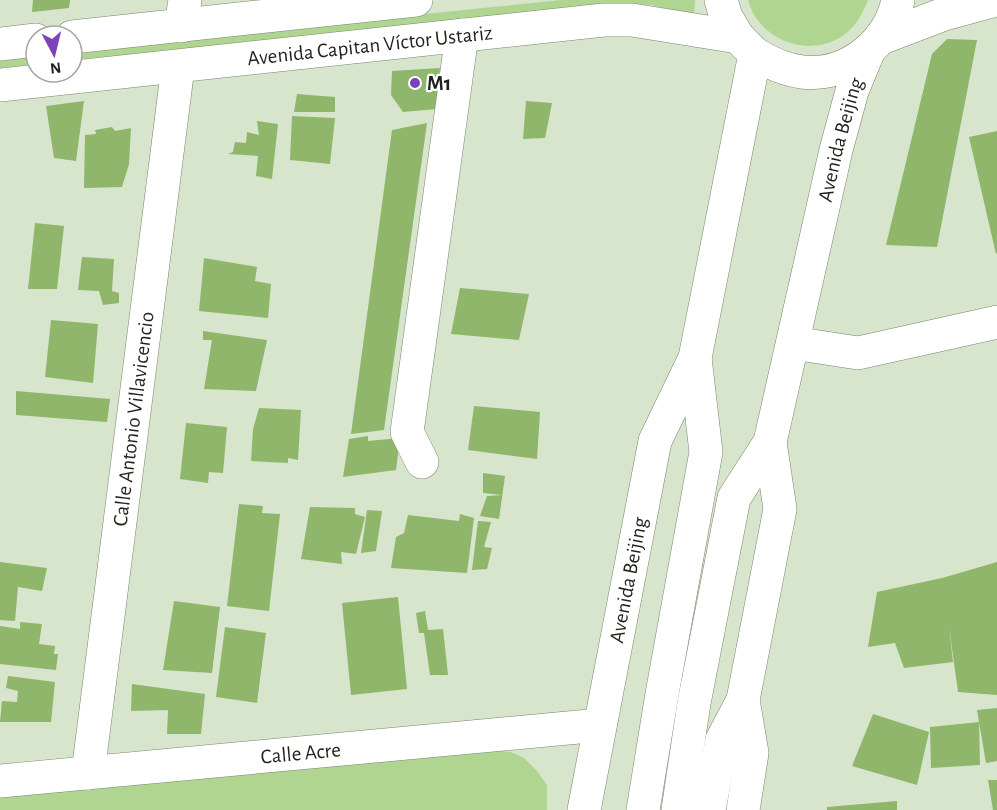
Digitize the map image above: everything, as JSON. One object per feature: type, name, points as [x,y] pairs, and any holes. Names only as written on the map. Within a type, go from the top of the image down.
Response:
[{"type":"main road","name":"Avenida Capitan Víctor Ustariz","points":[[84,34],[183,13],[416,0]]},
{"type":"main road","points":[[721,0],[726,17],[746,46]]},
{"type":"main road","name":"Avenida Beijing","points":[[743,810],[753,753],[743,700],[780,509],[771,442],[836,150],[852,91],[875,44],[890,24],[898,0]]},
{"type":"main road","name":"Avenida Capitan Víctor Ustariz","points":[[0,85],[604,20],[632,20],[746,46],[770,63],[786,69],[821,72],[855,60],[875,44],[905,27],[996,0]]},
{"type":"main road","points":[[422,462],[407,432],[462,36]]},
{"type":"main road","points":[[0,44],[24,41]]},
{"type":"main road","name":"Avenida Beijing","points":[[643,810],[706,452],[695,358],[746,46]]},
{"type":"main road","name":"Calle Antonio Villavicencio","points":[[88,773],[178,67]]},
{"type":"main road","points":[[793,344],[858,353],[997,322]]},
{"type":"main road","name":"Avenida Beijing","points":[[584,810],[655,441],[695,358]]},
{"type":"main road","name":"Avenida Beijing","points":[[678,810],[694,703],[734,498],[771,442]]},
{"type":"main road","points":[[709,810],[722,740],[743,700]]},
{"type":"main road","name":"Calle Acre","points":[[0,781],[600,725]]},
{"type":"green space","points":[[561,0],[695,0],[694,15],[651,5],[624,4],[84,59],[84,49]]},
{"type":"green space","points":[[748,0],[868,0],[859,19],[845,34],[833,41],[807,46],[794,44],[770,32],[760,23]]},
{"type":"green space","points":[[24,55],[24,65],[0,68],[0,57]]},
{"type":"green space","points":[[491,750],[511,752],[524,758],[536,770],[547,785],[547,810],[0,810],[0,796]]},
{"type":"building","points":[[33,0],[70,0],[69,8],[32,12]]},
{"type":"building","points":[[947,39],[977,40],[937,247],[886,245],[932,54]]},
{"type":"building","name":"M1","points":[[440,68],[436,109],[403,112],[391,95],[392,71]]},
{"type":"building","points":[[297,94],[335,97],[335,112],[294,112]]},
{"type":"building","points":[[84,101],[76,161],[54,158],[46,106]]},
{"type":"building","points":[[526,101],[552,103],[545,138],[523,139]]},
{"type":"building","points":[[292,116],[335,118],[330,164],[290,160]]},
{"type":"building","points":[[257,121],[278,124],[272,179],[256,176],[258,156],[228,154],[233,152],[235,142],[246,143],[247,132],[259,135]]},
{"type":"building","points":[[427,123],[384,430],[351,434],[392,130]]},
{"type":"building","points":[[112,127],[115,131],[131,128],[129,164],[122,187],[84,188],[85,135],[96,134],[95,130]]},
{"type":"building","points":[[997,131],[997,253],[996,254],[969,137]]},
{"type":"building","points":[[35,223],[64,226],[57,289],[28,289]]},
{"type":"building","points":[[82,257],[114,259],[112,291],[119,293],[119,303],[103,305],[99,291],[78,290]]},
{"type":"building","points":[[204,258],[257,267],[255,281],[271,284],[268,318],[199,311]]},
{"type":"building","points":[[460,288],[529,294],[519,340],[451,334]]},
{"type":"building","points":[[51,320],[98,324],[93,383],[45,377]]},
{"type":"building","points":[[203,331],[267,340],[256,391],[204,389],[212,340],[203,340]]},
{"type":"building","points":[[16,391],[110,399],[107,422],[16,415]]},
{"type":"building","points":[[474,406],[540,412],[537,459],[468,450]]},
{"type":"building","points":[[259,408],[301,410],[298,460],[288,458],[288,463],[251,461],[253,429]]},
{"type":"building","points":[[186,423],[227,427],[223,473],[209,472],[208,483],[180,479]]},
{"type":"building","points":[[368,436],[368,441],[400,438],[396,470],[343,477],[349,439]]},
{"type":"building","points":[[483,473],[505,476],[499,519],[480,516],[487,496],[502,495],[483,493]]},
{"type":"building","points":[[239,504],[263,506],[262,513],[280,514],[269,611],[227,606]]},
{"type":"building","points":[[310,507],[355,508],[355,514],[365,517],[356,554],[341,552],[342,564],[301,559]]},
{"type":"building","points":[[367,510],[382,511],[376,551],[361,553]]},
{"type":"building","points":[[460,514],[474,518],[467,573],[391,568],[396,537],[404,533],[408,515],[459,521]]},
{"type":"building","points":[[478,521],[491,522],[484,547],[492,548],[487,569],[472,570]]},
{"type":"building","points":[[0,562],[47,568],[42,591],[18,587],[15,621],[0,620]]},
{"type":"building","points":[[997,562],[997,695],[958,692],[949,626],[953,662],[904,668],[895,643],[868,647],[877,592],[942,578]]},
{"type":"building","points":[[398,597],[407,689],[351,695],[342,603]]},
{"type":"building","points":[[174,601],[220,607],[212,673],[163,670]]},
{"type":"building","points":[[425,611],[428,630],[443,629],[448,675],[430,675],[424,633],[419,633],[416,613]]},
{"type":"building","points":[[20,622],[42,624],[39,644],[55,646],[54,654],[58,654],[56,670],[0,664],[0,626],[20,629]]},
{"type":"building","points":[[225,627],[266,633],[257,703],[216,697]]},
{"type":"building","points":[[8,676],[55,682],[51,722],[0,722],[2,701],[17,702],[18,691],[6,688]]},
{"type":"building","points":[[132,684],[205,694],[201,734],[167,734],[168,710],[131,711]]},
{"type":"building","points":[[997,708],[997,761],[986,763],[977,710]]},
{"type":"building","points":[[873,714],[929,732],[917,785],[852,766]]},
{"type":"building","points":[[979,722],[980,765],[931,768],[930,727]]},
{"type":"building","points":[[988,780],[997,780],[997,810],[993,810]]},
{"type":"building","points":[[897,801],[897,810],[827,810],[827,807]]},
{"type":"place","name":"M1","points":[[415,83]]}]
